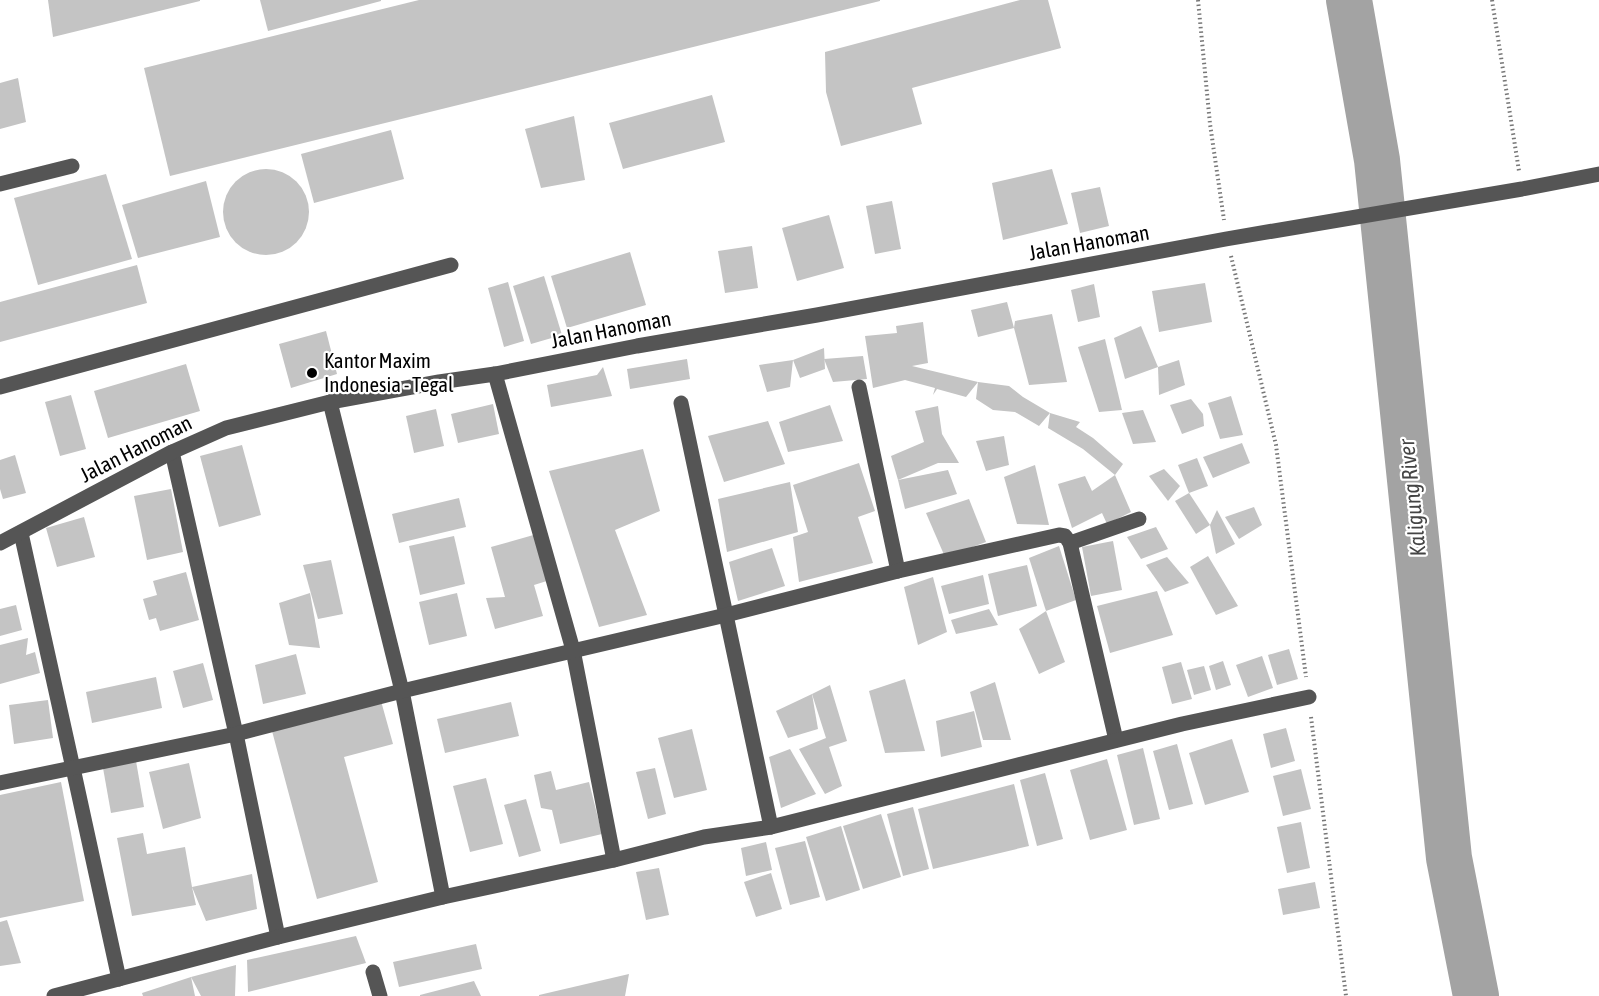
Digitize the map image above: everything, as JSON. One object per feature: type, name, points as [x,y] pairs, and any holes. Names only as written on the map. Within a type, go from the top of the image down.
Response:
[{"type":"street","points":[[0,184],[72,166]]},
{"type":"street","name":"Jalan Hanoman","points":[[0,543],[172,452],[226,428],[330,402],[495,374],[1226,239],[1599,174]]},
{"type":"street","points":[[0,387],[451,265]]},
{"type":"street","points":[[495,374],[573,650],[614,860]]},
{"type":"street","points":[[859,387],[898,571]]},
{"type":"street","points":[[330,402],[402,691],[444,897]]},
{"type":"street","points":[[681,403],[771,826]]},
{"type":"street","points":[[172,452],[236,735],[278,937]]},
{"type":"street","points":[[1070,543],[1139,519]]},
{"type":"street","points":[[21,533],[119,979]]},
{"type":"street","points":[[0,783],[236,735],[402,691],[726,615],[898,571],[1059,535],[1065,536],[1070,543],[1116,740]]},
{"type":"street","points":[[54,996],[278,937],[444,897],[614,860],[704,837],[771,826],[1116,740],[1309,697]]},
{"type":"street","points":[[373,972],[380,996]]},
{"type":"path","points":[[1198,0],[1210,124],[1226,239],[1237,276],[1276,445],[1346,996]]},
{"type":"path","points":[[1492,0],[1522,189]]},
{"type":"shaded area","points":[[1343,0],[1355,0],[1377,160]]},
{"type":"building","points":[[48,0],[200,0],[200,1],[53,37]]},
{"type":"building","points":[[260,0],[381,0],[381,1],[268,31]]},
{"type":"building","points":[[419,0],[880,1],[170,176],[144,68]]},
{"type":"building","points":[[1020,0],[1048,0],[1061,48],[912,88],[922,124],[841,146],[826,92],[825,52]]},
{"type":"building","points":[[18,78],[26,122],[0,129],[0,83]]},
{"type":"building","points":[[712,95],[725,142],[623,169],[609,123]]},
{"type":"building","points":[[574,116],[585,180],[541,188],[525,129]]},
{"type":"building","points":[[391,130],[404,179],[314,203],[301,154]]},
{"type":"building","points":[[258,169],[274,169],[297,181],[306,195],[309,212],[306,229],[297,243],[274,255],[258,255],[242,248],[230,236],[223,220],[223,204],[230,188],[242,176]]},
{"type":"building","points":[[1052,169],[1068,224],[1003,240],[992,183]]},
{"type":"building","points":[[106,174],[132,259],[38,285],[14,198]]},
{"type":"building","points":[[206,181],[220,237],[138,258],[122,205]]},
{"type":"building","points":[[1100,187],[1109,226],[1080,233],[1071,193]]},
{"type":"building","points":[[892,201],[901,249],[875,254],[866,206]]},
{"type":"building","points":[[829,215],[844,268],[797,281],[782,228]]},
{"type":"building","points":[[752,246],[758,288],[725,293],[718,251]]},
{"type":"building","points":[[630,252],[646,305],[567,328],[551,276]]},
{"type":"building","points":[[137,265],[147,303],[0,342],[0,302]]},
{"type":"building","points":[[544,276],[562,335],[531,344],[513,286]]},
{"type":"building","points":[[508,282],[524,341],[504,347],[488,288]]},
{"type":"building","points":[[1205,283],[1212,322],[1159,332],[1152,291]]},
{"type":"building","points":[[1094,284],[1100,317],[1078,322],[1071,290]]},
{"type":"building","points":[[1007,302],[1014,328],[978,337],[971,310]]},
{"type":"building","points":[[1052,314],[1067,382],[1029,385],[1014,328],[1015,321]]},
{"type":"building","points":[[923,322],[928,363],[912,366],[978,382],[966,397],[937,389],[933,395],[935,388],[905,380],[873,388],[865,336],[897,333],[896,326]]},
{"type":"building","points":[[1141,326],[1158,367],[1125,379],[1114,338]]},
{"type":"building","points":[[326,331],[337,374],[291,388],[279,344]]},
{"type":"building","points":[[1105,339],[1122,410],[1099,412],[1078,347]]},
{"type":"building","points":[[824,348],[825,369],[800,378],[793,360]]},
{"type":"building","points":[[863,356],[867,379],[833,382],[824,359]]},
{"type":"building","points":[[687,359],[690,379],[630,389],[627,369]]},
{"type":"building","points":[[793,360],[790,387],[767,392],[759,365]]},
{"type":"building","points":[[1179,360],[1185,385],[1159,395],[1158,367]]},
{"type":"building","points":[[186,364],[200,411],[108,438],[94,391]]},
{"type":"building","points":[[603,367],[612,396],[551,407],[547,385],[597,375]]},
{"type":"building","points":[[978,382],[1009,386],[1050,413],[1039,426],[1015,412],[993,410],[976,399]]},
{"type":"building","points":[[71,395],[86,449],[60,456],[45,402]]},
{"type":"building","points":[[1231,396],[1243,435],[1220,439],[1208,403]]},
{"type":"building","points":[[1191,399],[1203,414],[1204,426],[1182,434],[1170,405]]},
{"type":"building","points":[[493,404],[499,434],[458,443],[451,414]]},
{"type":"building","points":[[830,405],[843,441],[788,452],[779,422]]},
{"type":"building","points":[[938,406],[942,434],[959,463],[938,463],[898,480],[891,456],[924,442],[915,411]]},
{"type":"building","points":[[436,409],[444,446],[414,453],[406,416]]},
{"type":"building","points":[[1143,410],[1156,442],[1133,444],[1122,413]]},
{"type":"building","points":[[1050,413],[1080,422],[1076,427],[1093,438],[1123,464],[1115,475],[1083,449],[1048,428]]},
{"type":"building","points":[[768,421],[785,464],[724,482],[708,436]]},
{"type":"building","points":[[1004,436],[1009,465],[986,471],[976,441]]},
{"type":"building","points":[[1242,443],[1250,463],[1213,478],[1203,457]]},
{"type":"building","points":[[242,445],[261,515],[219,527],[200,456]]},
{"type":"building","points":[[643,449],[660,511],[615,530],[647,615],[599,627],[549,471]]},
{"type":"building","points":[[15,455],[26,493],[3,499],[0,489],[0,460]]},
{"type":"building","points":[[1197,458],[1208,486],[1189,493],[1178,465]]},
{"type":"building","points":[[859,463],[875,511],[858,517],[873,563],[799,582],[793,537],[808,532],[793,485]]},
{"type":"building","points":[[1035,465],[1049,525],[1017,524],[1004,477]]},
{"type":"building","points":[[1164,469],[1180,486],[1168,501],[1149,476]]},
{"type":"building","points":[[948,470],[957,494],[905,509],[898,480]]},
{"type":"building","points":[[1115,475],[1131,512],[1107,524],[1102,513],[1072,528],[1058,484],[1085,476],[1092,491]]},
{"type":"building","points":[[790,482],[798,532],[727,552],[718,499]]},
{"type":"building","points":[[171,489],[183,552],[147,560],[134,496]]},
{"type":"building","points":[[1189,493],[1210,525],[1196,534],[1175,501]]},
{"type":"building","points":[[459,498],[466,527],[399,543],[392,514]]},
{"type":"building","points":[[969,499],[986,542],[945,557],[926,513]]},
{"type":"building","points":[[1254,507],[1262,525],[1239,539],[1225,517]]},
{"type":"building","points":[[1217,510],[1235,544],[1216,554],[1210,525]]},
{"type":"building","points":[[84,517],[95,557],[57,567],[46,528]]},
{"type":"building","points":[[1156,527],[1168,549],[1141,559],[1127,537]]},
{"type":"building","points":[[537,534],[550,580],[534,585],[543,616],[495,629],[486,598],[505,597],[491,547]]},
{"type":"building","points":[[454,536],[465,584],[420,595],[409,546]]},
{"type":"building","points":[[1113,541],[1122,590],[1091,596],[1082,547]]},
{"type":"building","points":[[1059,546],[1076,600],[1046,611],[1029,558]]},
{"type":"building","points":[[772,548],[785,586],[738,601],[729,562]]},
{"type":"building","points":[[1208,556],[1238,606],[1216,615],[1190,567]]},
{"type":"building","points":[[1167,557],[1189,583],[1165,592],[1146,565]]},
{"type":"building","points":[[331,560],[343,614],[318,619],[303,565]]},
{"type":"building","points":[[1027,565],[1037,606],[998,616],[988,574]]},
{"type":"building","points":[[186,572],[199,620],[160,631],[156,618],[149,620],[143,599],[157,595],[153,581]]},
{"type":"building","points":[[983,575],[989,604],[949,614],[941,586]]},
{"type":"building","points":[[933,577],[947,632],[918,645],[904,587]]},
{"type":"building","points":[[1157,591],[1173,635],[1110,653],[1097,606]]},
{"type":"building","points":[[310,593],[320,648],[289,645],[279,603]]},
{"type":"building","points":[[457,593],[467,636],[429,645],[419,602]]},
{"type":"building","points":[[16,605],[22,630],[0,636],[0,609]]},
{"type":"building","points":[[989,609],[998,625],[956,634],[951,620]]},
{"type":"building","points":[[1046,611],[1065,662],[1039,674],[1019,629]]},
{"type":"building","points":[[28,638],[26,655],[35,652],[40,673],[0,684],[0,645]]},
{"type":"building","points":[[1289,649],[1298,679],[1277,685],[1268,655]]},
{"type":"building","points":[[296,654],[306,694],[263,704],[255,665]]},
{"type":"building","points":[[1262,656],[1273,688],[1248,697],[1236,665]]},
{"type":"building","points":[[1223,661],[1231,685],[1216,690],[1209,666]]},
{"type":"building","points":[[1181,662],[1192,699],[1172,704],[1162,667]]},
{"type":"building","points":[[203,663],[213,700],[183,708],[173,671]]},
{"type":"building","points":[[1204,666],[1211,690],[1194,695],[1187,670]]},
{"type":"building","points":[[156,677],[162,708],[92,723],[86,692]]},
{"type":"building","points":[[905,679],[925,751],[885,753],[869,691]]},
{"type":"building","points":[[995,682],[1011,740],[983,740],[970,692]]},
{"type":"building","points":[[830,685],[847,741],[829,747],[842,786],[825,794],[799,749],[826,738],[812,694]]},
{"type":"building","points":[[812,694],[818,729],[788,738],[776,711]]},
{"type":"building","points":[[48,700],[53,738],[14,744],[9,705]]},
{"type":"building","points":[[381,701],[393,744],[344,757],[378,882],[317,899],[272,731]]},
{"type":"building","points":[[511,702],[519,736],[445,753],[437,719]]},
{"type":"building","points":[[974,711],[982,747],[941,757],[936,721]]},
{"type":"building","points":[[1286,728],[1295,761],[1271,768],[1263,734]]},
{"type":"building","points":[[692,729],[707,790],[674,798],[658,738]]},
{"type":"building","points":[[1232,739],[1249,792],[1205,805],[1189,753]]},
{"type":"building","points":[[1177,744],[1193,804],[1169,810],[1153,751]]},
{"type":"building","points":[[1143,748],[1160,819],[1134,825],[1117,755]]},
{"type":"building","points":[[790,749],[816,794],[781,808],[769,757]]},
{"type":"building","points":[[1107,759],[1127,830],[1090,840],[1070,770]]},
{"type":"building","points":[[136,761],[144,807],[111,813],[103,768]]},
{"type":"building","points":[[189,763],[201,818],[163,829],[149,772]]},
{"type":"building","points":[[655,768],[666,814],[648,819],[636,772]]},
{"type":"building","points":[[1301,769],[1311,809],[1283,816],[1273,776]]},
{"type":"building","points":[[551,771],[556,790],[589,782],[602,834],[560,844],[552,810],[541,808],[534,775]]},
{"type":"building","points":[[1045,773],[1063,839],[1037,846],[1020,780]]},
{"type":"building","points":[[486,778],[503,844],[470,852],[453,786]]},
{"type":"building","points":[[61,782],[84,901],[0,918],[0,795]]},
{"type":"building","points":[[1014,784],[1029,846],[933,869],[918,809]]},
{"type":"building","points":[[526,799],[541,851],[519,857],[504,805]]},
{"type":"building","points":[[913,807],[929,869],[903,876],[887,814]]},
{"type":"building","points":[[881,814],[901,877],[863,889],[843,826]]},
{"type":"building","points":[[1301,822],[1310,868],[1287,873],[1277,827]]},
{"type":"building","points":[[841,826],[860,890],[826,901],[806,837]]},
{"type":"building","points":[[143,833],[147,854],[185,847],[196,905],[132,916],[117,838]]},
{"type":"building","points":[[805,841],[820,897],[790,905],[775,848]]},
{"type":"building","points":[[766,842],[772,870],[746,876],[741,848]]},
{"type":"building","points":[[659,868],[669,915],[646,920],[636,872]]},
{"type":"building","points":[[771,873],[782,909],[756,917],[744,882]]},
{"type":"building","points":[[252,874],[257,909],[206,921],[192,887]]},
{"type":"building","points":[[1315,882],[1320,908],[1283,915],[1278,889]]},
{"type":"building","points":[[7,920],[21,963],[0,966],[0,922]]},
{"type":"building","points":[[356,936],[366,963],[248,992],[247,960]]},
{"type":"building","points":[[476,944],[482,969],[399,987],[393,962]]},
{"type":"building","points":[[236,965],[235,996],[201,996],[191,977]]},
{"type":"building","points":[[629,974],[625,996],[539,996],[539,995]]},
{"type":"building","points":[[191,977],[195,996],[143,996],[142,993]]},
{"type":"building","points":[[474,981],[481,996],[420,996],[420,995]]},
{"type":"waterway","name":"Kaligung River","points":[[1349,0],[1377,160],[1449,858],[1476,996]]},
{"type":"place","name":"Kantor Maxim Indonesia - Tegal","points":[[312,373]]}]
